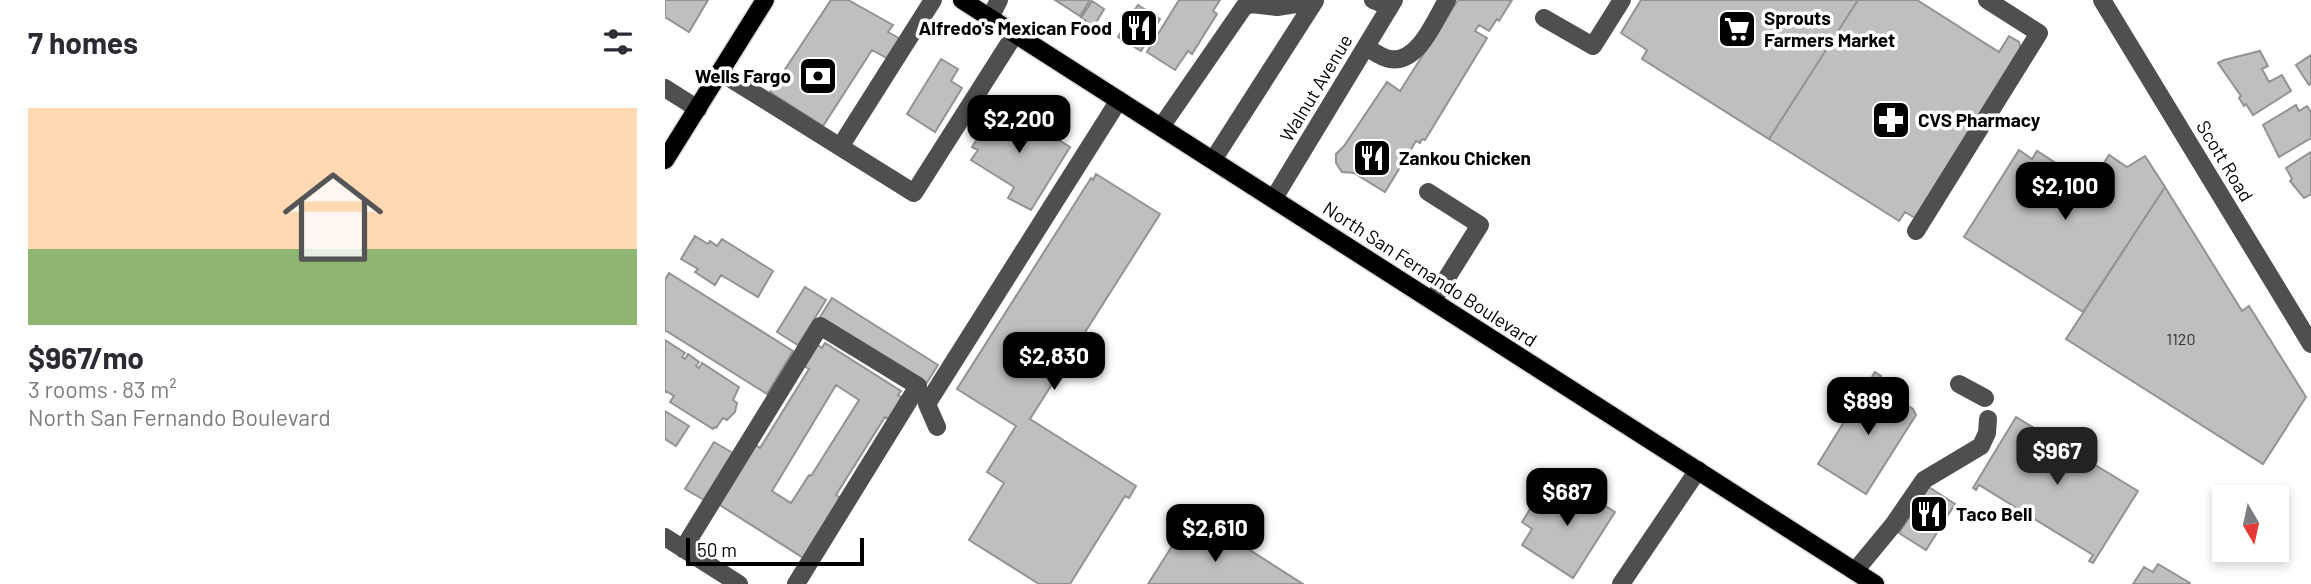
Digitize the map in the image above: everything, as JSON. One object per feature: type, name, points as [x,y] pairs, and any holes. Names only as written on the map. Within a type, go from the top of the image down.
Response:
[{"type":"main road","points":[[665,159],[765,0]]},
{"type":"main road","name":"North San Fernando Boulevard","points":[[970,3],[1875,584]]},
{"type":"street","points":[[840,148],[933,0]]},
{"type":"street","points":[[990,18],[999,0]]},
{"type":"street","points":[[1366,47],[1388,59],[1403,60],[1415,53],[1447,0]]},
{"type":"street","points":[[1544,18],[1593,46],[1622,0]]},
{"type":"street","points":[[1916,231],[2039,33],[1987,0]]},
{"type":"street","name":"Scott Road","points":[[2102,0],[2311,344]]},
{"type":"street","points":[[1161,127],[1244,7],[1251,4],[1277,6],[1320,1]]},
{"type":"street","points":[[1213,160],[1320,1]]},
{"type":"street","name":"Walnut Avenue","points":[[1274,198],[1366,47],[1386,2]]},
{"type":"street","points":[[720,72],[914,193],[1015,34]]},
{"type":"street","points":[[665,88],[698,109]]},
{"type":"street","points":[[937,427],[927,404],[1119,100]]},
{"type":"street","points":[[1428,192],[1480,225],[1433,300]]},
{"type":"street","points":[[683,549],[820,326],[918,386],[796,584]]},
{"type":"street","points":[[1959,384],[1986,398]]},
{"type":"street","points":[[1855,571],[1893,525],[1924,480],[1981,446],[1987,433],[1988,419]]},
{"type":"street","points":[[1621,584],[1698,470]]},
{"type":"street","points":[[665,537],[739,584]]},
{"type":"building","points":[[665,0],[708,0],[689,32],[665,17]]},
{"type":"building","name":"Wells Fargo","points":[[831,0],[848,0],[893,25],[888,32],[902,40],[890,60],[872,50],[823,126],[770,92]]},
{"type":"building","points":[[1055,0],[1090,0],[1080,16]]},
{"type":"building","points":[[1179,0],[1220,0],[1213,11],[1217,14],[1192,54],[1188,51],[1175,70],[1147,52]]},
{"type":"building","points":[[1458,0],[1512,0],[1489,31],[1479,25],[1475,31],[1487,38],[1425,140],[1422,139],[1420,143],[1416,141],[1385,192],[1354,173],[1342,172],[1336,163],[1336,154],[1387,82],[1400,91]]},
{"type":"building","points":[[1641,0],[1858,0],[1769,139],[1642,59],[1647,50],[1621,33]]},
{"type":"building","points":[[1858,0],[1917,0],[1999,52],[2009,36],[2019,42],[2021,50],[1915,218],[1905,212],[1899,221],[1769,139]]},
{"type":"building","points":[[1092,1],[1104,9],[1094,26],[1081,18]]},
{"type":"building","name":"Alfredo's Mexican Food","points":[[1138,5],[1160,19],[1141,51],[1118,37]]},
{"type":"building","points":[[2260,51],[2268,66],[2262,69],[2269,82],[2282,75],[2291,91],[2253,115],[2246,104],[2244,106],[2239,98],[2241,96],[2218,63]]},
{"type":"building","points":[[2311,55],[2311,84],[2309,85],[2296,65]]},
{"type":"building","points":[[941,59],[958,69],[951,81],[962,88],[935,132],[907,114]]},
{"type":"building","points":[[1000,103],[1070,147],[1031,210],[1008,198],[1014,187],[971,160],[978,150],[972,147]]},
{"type":"building","points":[[2296,105],[2299,111],[2307,106],[2311,112],[2311,138],[2279,157],[2263,125]]},
{"type":"building","points":[[2019,150],[2032,159],[2037,151],[2076,176],[2071,183],[2085,193],[2109,155],[2127,167],[2145,156],[2165,187],[2083,312],[1964,237]]},
{"type":"building","points":[[2311,152],[2311,194],[2304,198],[2290,181],[2292,179],[2286,168]]},
{"type":"building","points":[[1096,174],[1160,214],[1030,419],[1136,486],[1129,498],[1125,496],[1070,584],[1039,584],[969,540],[1004,483],[987,472],[1016,426],[957,389]]},
{"type":"building","points":[[2165,187],[2242,311],[2249,306],[2306,397],[2263,464],[2066,339]]},
{"type":"building","points":[[695,236],[717,246],[722,239],[773,271],[758,297],[721,275],[715,285],[695,272],[698,269],[681,259]]},
{"type":"building","points":[[669,273],[793,351],[767,394],[665,330],[665,280]]},
{"type":"building","points":[[805,287],[826,300],[798,345],[777,332]]},
{"type":"building","points":[[832,298],[938,365],[926,384],[820,317]]},
{"type":"building","points":[[665,340],[685,353],[682,357],[685,359],[688,354],[699,362],[696,366],[699,368],[702,363],[739,387],[733,400],[737,403],[735,412],[727,420],[723,418],[716,428],[713,429],[670,402],[674,396],[666,391],[665,393]]},
{"type":"building","points":[[815,343],[822,348],[825,343],[901,391],[898,395],[906,400],[893,422],[885,417],[836,495],[843,499],[805,559],[715,502],[752,442],[760,448],[809,369],[802,365]],"holes":[[[836,385],[859,400],[791,503],[772,491]]]},
{"type":"building","points":[[1875,372],[1881,376],[1875,385],[1913,409],[1916,415],[1866,494],[1818,464]]},
{"type":"building","points":[[665,411],[689,426],[676,446],[665,439]]},
{"type":"building","points":[[2016,417],[2138,491],[2093,563],[2089,561],[2093,555],[1979,485],[1976,490],[1973,488]]},
{"type":"building","points":[[714,442],[733,453],[704,500],[685,489]]},
{"type":"building","points":[[1565,477],[1615,512],[1573,578],[1522,545],[1532,529],[1522,522],[1532,506],[1543,513]]},
{"type":"building","points":[[1929,487],[1955,504],[1926,550],[1899,533],[1912,513],[1908,511],[1913,502],[1918,505]]},
{"type":"building","points":[[1186,524],[1220,545],[1226,535],[1303,584],[1148,584]]},
{"type":"building","points":[[2158,564],[2190,584],[2133,584],[2144,567],[2153,572]]},
{"type":"place","name":"Alfredo's Mexican Food","points":[[1139,28]]},
{"type":"place","name":"Sprouts Farmers Market","points":[[1737,29]]},
{"type":"place","name":"Wells Fargo","points":[[818,76]]},
{"type":"place","name":"CVS Pharmacy","points":[[1891,120]]},
{"type":"place","name":"Zankou Chicken","points":[[1372,158]]},
{"type":"place","name":"Taco Bell","points":[[1929,514]]}]
